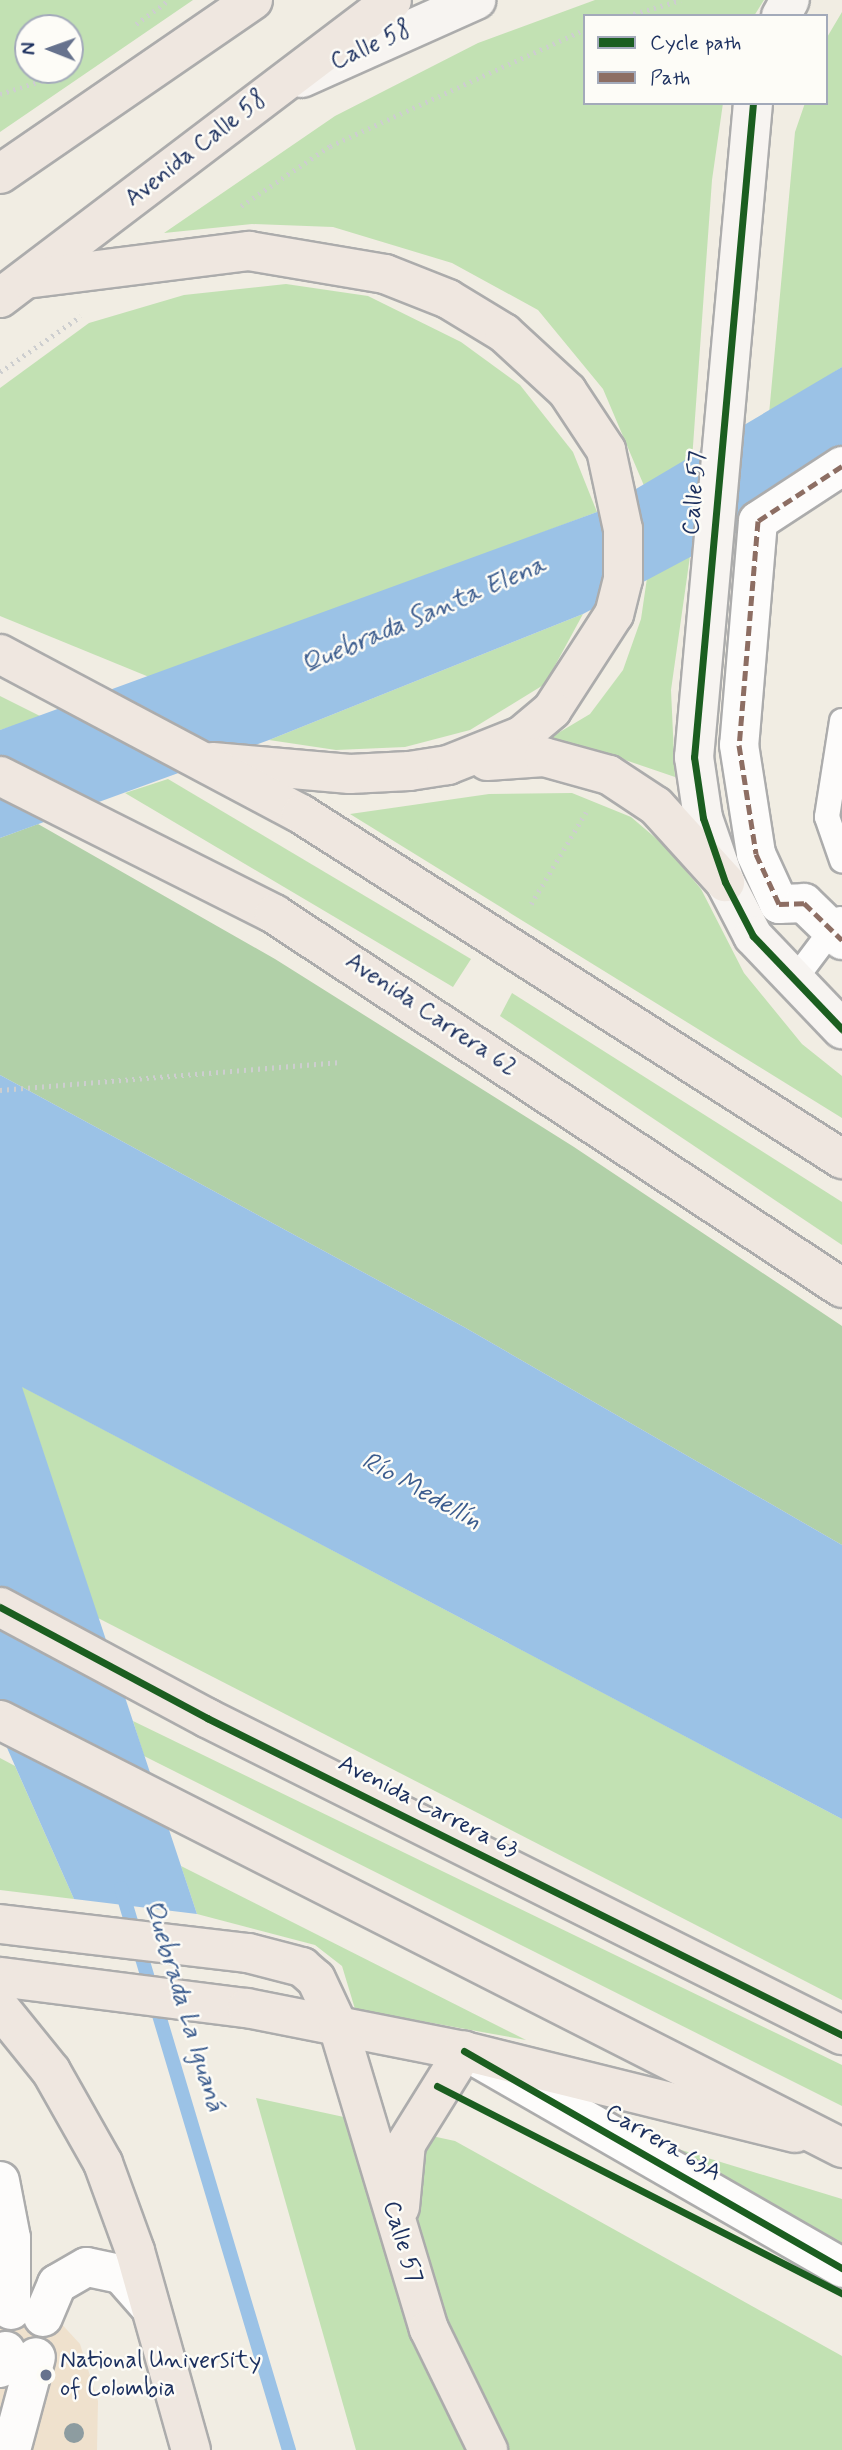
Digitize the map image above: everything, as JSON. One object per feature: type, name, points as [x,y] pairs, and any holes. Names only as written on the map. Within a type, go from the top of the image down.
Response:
[{"type":"main road","points":[[0,174],[253,0]]},
{"type":"main road","name":"Avenida Calle 58","points":[[13,289],[393,0]]},
{"type":"main road","points":[[13,289],[249,251],[385,274],[448,299],[540,362],[593,425],[618,487],[623,579],[614,614],[552,710],[521,736],[448,765]]},
{"type":"main road","points":[[0,654],[41,672],[213,762],[842,1159]]},
{"type":"main road","points":[[213,762],[349,774],[544,757],[608,775],[656,806],[725,883]]},
{"type":"main road","name":"Avenida Carrera 62","points":[[0,776],[134,841],[325,945],[842,1289]]},
{"type":"main road","name":"Avenida Carrera 63","points":[[0,1607],[206,1718],[842,2035]]},
{"type":"main road","points":[[0,1720],[835,2145]]},
{"type":"main road","name":"Calle 57","points":[[0,1924],[74,1930],[248,1952],[302,1967],[316,1979],[338,2026],[401,2241],[446,2374],[488,2450]]},
{"type":"main road","points":[[0,1976],[87,1985],[247,2008],[464,2050],[835,2145]]},
{"type":"main road","points":[[0,2008],[82,2122],[121,2207],[191,2450]]},
{"type":"main road","points":[[0,2047],[82,2122]]},
{"type":"main road","points":[[401,2241],[406,2144],[464,2050]]},
{"type":"street","name":"Calle 58","points":[[266,95],[476,0]]},
{"type":"street","name":"Calle 57","points":[[753,105],[720,417],[694,757],[703,818],[725,883],[753,936],[792,983],[842,1029]]},
{"type":"street","points":[[839,929],[804,903],[779,905],[754,843],[739,745],[758,521],[842,466]]},
{"type":"street","name":"Carrera 63A","points":[[464,2050],[842,2268]]},
{"type":"street","points":[[0,2181],[27,2313],[57,2284],[87,2267],[121,2274],[150,2306]]},
{"type":"street","points":[[11,2450],[14,2358]]},
{"type":"lane","points":[[842,721],[827,817],[842,860]]},
{"type":"lane","points":[[792,983],[839,929]]},
{"type":"path","points":[[126,32],[169,0]]},
{"type":"path","points":[[634,14],[681,0]]},
{"type":"path","points":[[229,215],[330,146],[583,30]]},
{"type":"path","points":[[0,94],[27,84]]},
{"type":"path","points":[[0,372],[92,309]]},
{"type":"path","points":[[531,904],[608,775]]},
{"type":"path","points":[[0,1090],[338,1062]]},
{"type":"shaded area","name":"National University of Colombia","points":[[0,2308],[57,2319],[80,2344],[98,2401],[97,2450],[0,2450]]},
{"type":"green space","points":[[0,0],[193,0],[84,75],[84,14],[14,14],[14,84],[70,84],[0,132]]},
{"type":"green space","points":[[595,0],[764,0],[755,14],[583,14],[583,105],[723,105],[712,180],[692,460],[645,488],[603,389],[538,310],[452,263],[333,227],[252,224],[164,233],[335,116],[478,43]]},
{"type":"green space","points":[[842,12],[842,367],[769,414],[795,132],[804,105],[828,105],[828,36]]},
{"type":"green space","points":[[286,284],[368,296],[461,342],[520,385],[573,452],[597,512],[154,679],[0,616],[0,388],[89,323],[184,295]]},
{"type":"green space","points":[[690,556],[671,690],[675,777],[587,747],[543,742],[590,714],[623,670],[641,619],[647,578]]},
{"type":"green space","points":[[583,614],[545,684],[470,730],[405,747],[336,750],[269,740]]},
{"type":"green space","points":[[0,696],[42,717],[0,730]]},
{"type":"green space","points":[[168,779],[471,959],[453,987],[125,793]]},
{"type":"green space","points":[[572,793],[631,817],[665,846],[701,889],[744,973],[802,1044],[842,1076],[842,1118],[350,814],[489,794]]},
{"type":"green space","points":[[38,824],[275,959],[574,1147],[842,1326],[842,1545],[464,1327],[0,1075],[0,838]]},
{"type":"green space","points":[[512,993],[842,1202],[842,1245],[500,1016]]},
{"type":"green space","points":[[21,1386],[842,1819],[842,2000],[98,1618]]},
{"type":"green space","points":[[133,1721],[842,2065],[842,2106],[144,1756]]},
{"type":"green space","points":[[0,1758],[15,1766],[74,1899],[0,1890]]},
{"type":"green space","points":[[181,1866],[526,2040],[355,2009],[342,1966],[315,1945],[197,1914]]},
{"type":"green space","points":[[256,2098],[455,2141],[842,2356],[842,2450],[356,2450]]},
{"type":"green space","points":[[639,2137],[842,2199],[842,2252]]},
{"type":"water","name":"Quebrada Santa Elena","points":[[842,367],[842,466],[758,521],[583,614],[269,740],[0,838],[0,730],[597,512]]},
{"type":"water","name":"Río Medellín","points":[[0,1075],[464,1327],[842,1545],[842,1819],[22,1387],[197,1914],[74,1899],[0,1732]]},
{"type":"waterway","name":"Quebrada La Iguaná","points":[[121,1888],[289,2450]]},
{"type":"marked path","points":[[842,466],[758,521],[739,745],[756,854],[779,904],[804,903],[842,940]]},
{"type":"cycle path","points":[[753,105],[694,757],[703,818],[725,882],[753,936],[842,1029]]},
{"type":"cycle path","points":[[0,1607],[207,1718],[842,2035]]},
{"type":"cycle path","points":[[464,2051],[842,2268]]},
{"type":"cycle path","points":[[437,2086],[842,2293]]},
{"type":"place","name":"National University of Colombia","points":[[46,2375]]}]
